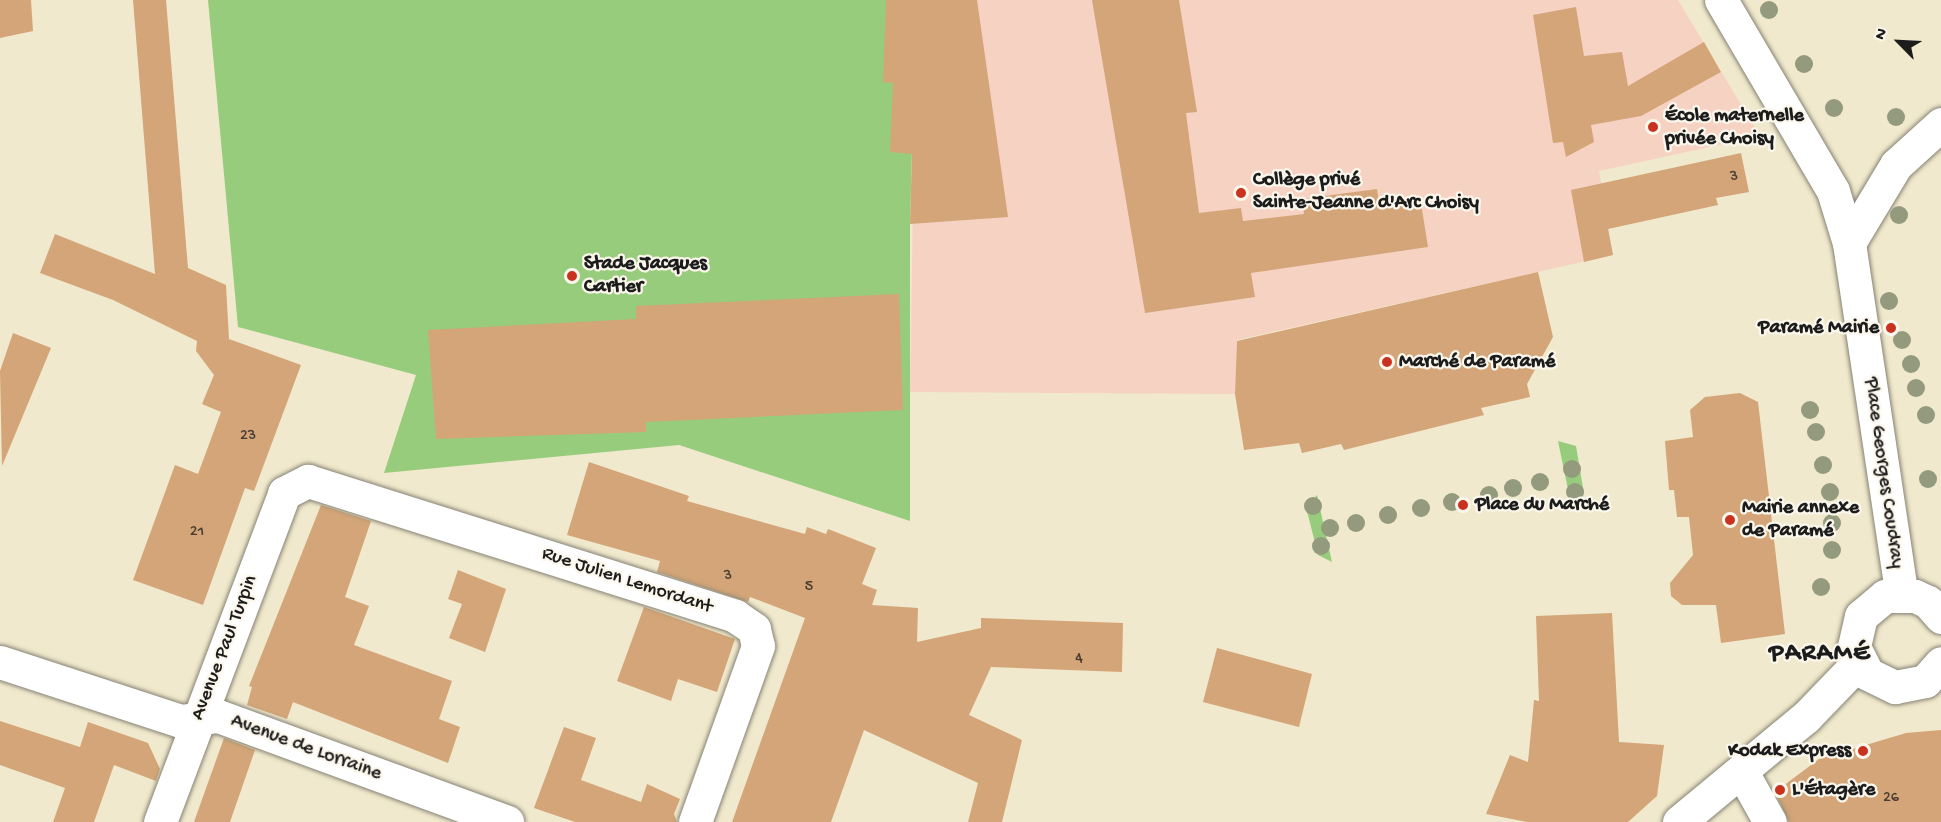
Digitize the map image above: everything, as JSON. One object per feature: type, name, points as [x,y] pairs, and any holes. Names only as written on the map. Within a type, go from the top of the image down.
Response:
[{"type":"street","name":"Place Georges Coudray","points":[[1721,0],[1833,191],[1849,243],[1901,593]]},
{"type":"street","points":[[1849,243],[1896,165],[1941,124]]},
{"type":"street","name":"Rue Julien Lemordant","points":[[301,483],[308,481],[735,616],[754,629],[758,646],[695,822]]},
{"type":"street","name":"Avenue Paul Turpin","points":[[160,822],[284,493],[301,483]]},
{"type":"street","name":"Place Georges Coudray","points":[[1859,662],[1854,647],[1861,616],[1871,604],[1901,593],[1928,602],[1941,617]]},
{"type":"street","name":"Avenue de Lorraine","points":[[0,662],[181,721],[218,716],[507,822]]},
{"type":"street","points":[[1679,822],[1806,717],[1859,662],[1880,683],[1895,687],[1925,681],[1941,663]]},
{"type":"street","points":[[1742,772],[1770,822]]},
{"type":"shaded area","name":"Collège privé Sainte-Jeanne d'Arc Choisy","points":[[916,0],[1678,0],[1760,136],[1599,171],[1613,255],[1237,340],[1235,394],[910,392]]},
{"type":"green space","name":"Stade Jacques Cartier","points":[[208,0],[916,0],[910,224],[910,521],[679,445],[384,473],[416,375],[238,327]]},
{"type":"green space","points":[[1558,441],[1576,446],[1584,494],[1571,504]]},
{"type":"green space","points":[[1317,495],[1332,562],[1318,555],[1306,507]]},
{"type":"building","points":[[0,0],[31,0],[33,31],[0,38]]},
{"type":"building","points":[[133,0],[166,0],[188,268],[226,285],[229,339],[301,365],[254,491],[245,488],[203,605],[133,580],[175,465],[198,474],[221,412],[202,404],[214,375],[196,351],[197,341],[113,300],[40,273],[55,234],[155,274]]},
{"type":"building","points":[[886,0],[977,0],[1008,217],[910,224],[912,154],[890,152],[893,83],[883,82]]},
{"type":"building","points":[[1092,0],[1179,0],[1197,112],[1186,113],[1199,213],[1241,208],[1243,221],[1304,214],[1302,199],[1377,189],[1379,202],[1420,197],[1428,247],[1251,273],[1255,297],[1145,313]]},
{"type":"building","points":[[1576,7],[1584,56],[1622,52],[1628,86],[1704,42],[1721,72],[1641,116],[1591,125],[1594,142],[1566,157],[1563,142],[1553,143],[1533,15]]},
{"type":"building","points":[[1741,153],[1749,192],[1716,198],[1718,205],[1608,229],[1613,255],[1584,262],[1571,190]]},
{"type":"building","name":"Marché de Paramé","points":[[1538,272],[1553,337],[1527,384],[1530,397],[1481,408],[1484,415],[1344,450],[1341,444],[1302,453],[1299,443],[1244,450],[1235,394],[1237,341]]},
{"type":"building","points":[[899,294],[903,410],[646,422],[646,432],[436,439],[428,330],[636,319],[636,306]]},
{"type":"building","points":[[13,333],[51,348],[2,466],[0,371]]},
{"type":"building","name":"Mairie annexe de Paramé","points":[[1740,393],[1758,402],[1785,634],[1721,643],[1716,605],[1682,605],[1671,596],[1670,583],[1693,555],[1689,517],[1677,517],[1674,490],[1669,490],[1665,441],[1693,437],[1690,410],[1705,397]]},
{"type":"building","points":[[589,462],[689,496],[687,501],[805,534],[807,527],[826,534],[828,529],[876,548],[862,584],[877,590],[872,605],[918,608],[917,642],[981,628],[981,618],[1123,623],[1122,672],[991,667],[969,715],[1022,740],[1002,822],[968,822],[978,783],[864,730],[831,822],[732,822],[805,618],[750,597],[748,602],[657,572],[660,561],[567,535]]},
{"type":"building","points":[[321,505],[371,521],[345,597],[369,606],[354,645],[452,681],[439,719],[460,727],[448,763],[293,702],[287,719],[247,705],[252,687],[249,686]]},
{"type":"building","points":[[458,570],[506,589],[485,652],[449,638],[462,604],[448,599]]},
{"type":"building","points":[[644,607],[735,639],[717,692],[678,679],[671,701],[617,681]]},
{"type":"building","points":[[1612,613],[1619,742],[1664,745],[1657,796],[1628,822],[1527,822],[1486,814],[1510,755],[1528,762],[1534,700],[1539,701],[1536,616]]},
{"type":"building","points":[[1217,648],[1312,674],[1299,727],[1203,702]]},
{"type":"building","points":[[0,721],[80,747],[88,722],[148,743],[160,769],[156,781],[114,765],[94,822],[53,822],[65,788],[0,765]]},
{"type":"building","points":[[564,727],[596,738],[581,780],[641,802],[647,784],[680,799],[674,814],[677,822],[575,822],[534,808]]},
{"type":"building","points":[[1941,730],[1941,822],[1789,822],[1775,792],[1819,759],[1906,733]]},
{"type":"building","points":[[224,738],[255,750],[230,822],[194,822]]},
{"type":"place","name":"École maternelle privée Choisy","points":[[1653,127]]},
{"type":"place","name":"Collège privé Sainte-Jeanne d'Arc Choisy","points":[[1241,193]]},
{"type":"place","name":"Stade Jacques Cartier","points":[[572,276]]},
{"type":"place","name":"Paramé Mairie","points":[[1891,328]]},
{"type":"place","name":"Marché de Paramé","points":[[1387,362]]},
{"type":"place","name":"Place du Marché","points":[[1463,505]]},
{"type":"place","name":"Mairie annexe de Paramé","points":[[1730,520]]},
{"type":"place","name":"Kodak Express","points":[[1863,751]]},
{"type":"place","name":"L'Étagère","points":[[1780,790]]},
{"type":"district","name":"PARAMÉ","points":[[1820,655]]}]
